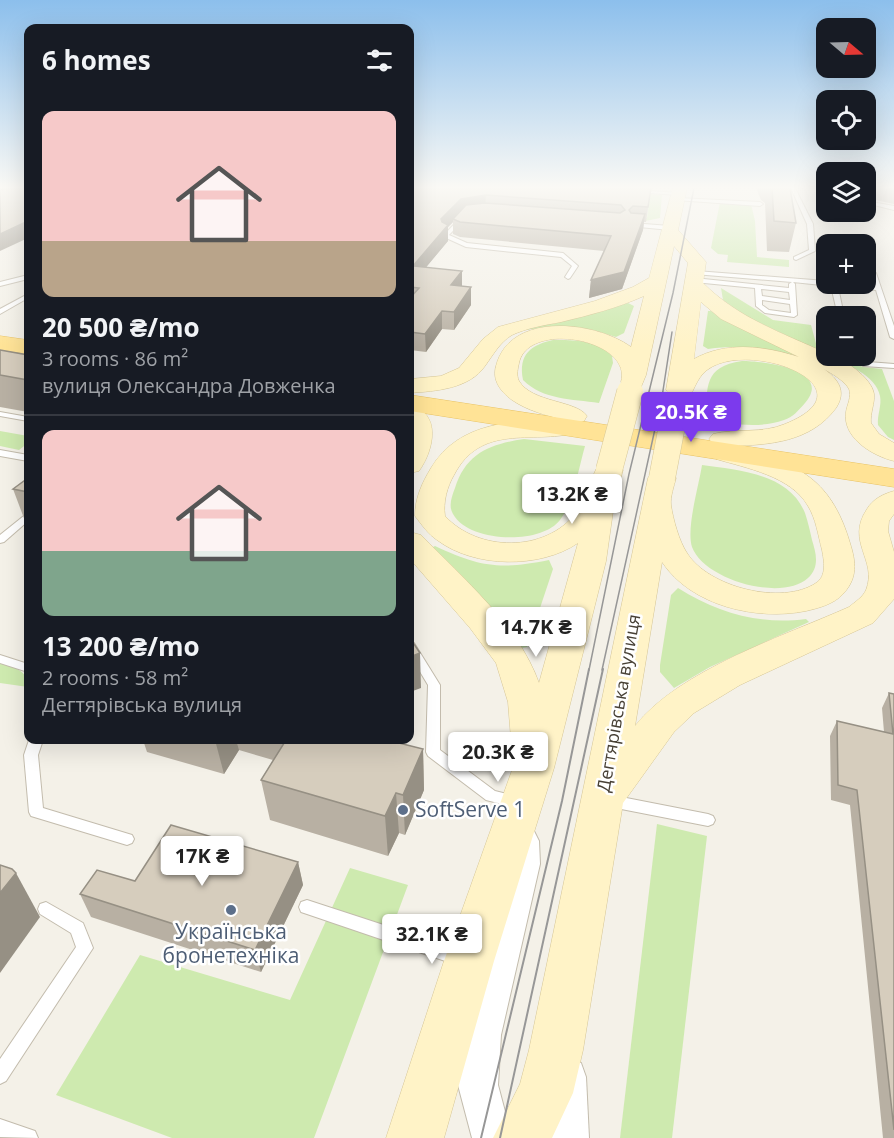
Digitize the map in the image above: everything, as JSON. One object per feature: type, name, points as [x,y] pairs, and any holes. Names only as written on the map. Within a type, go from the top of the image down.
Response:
[{"type":"main road","points":[[415,1138],[469,961],[525,796],[590,561],[605,484],[633,384],[667,241]]},
{"type":"main road","points":[[677,241],[717,308],[834,365],[857,383],[862,392],[858,415],[861,427],[867,436],[894,453]]},
{"type":"main road","name":"Дегтярівська вулиця","points":[[522,1138],[545,1093],[571,967],[677,400],[695,275]]},
{"type":"main road","points":[[414,385],[439,382],[465,374],[475,364],[491,340],[505,331],[610,303],[636,294],[657,281]]},
{"type":"main road","points":[[0,333],[24,336]]},
{"type":"main road","points":[[574,422],[532,401],[510,386],[506,380],[506,368],[513,348],[528,339],[541,335],[565,333],[587,336],[609,343],[624,353],[633,384]]},
{"type":"main road","points":[[0,343],[24,346]]},
{"type":"main road","points":[[677,400],[693,370],[700,364],[713,357],[735,354],[772,356],[803,365],[824,380],[830,389],[830,397],[826,406],[798,430],[722,445]]},
{"type":"main road","points":[[414,392],[574,422],[722,445],[894,478]]},
{"type":"main road","points":[[414,403],[574,422]]},
{"type":"main road","points":[[414,417],[420,424],[422,432],[422,440],[414,457]]},
{"type":"main road","points":[[574,422],[503,431],[481,437],[459,448],[447,460],[431,495],[430,516],[448,534],[470,545],[509,552],[527,551],[546,546],[573,534],[585,522],[605,484]]},
{"type":"main road","points":[[722,445],[894,465]]},
{"type":"main road","points":[[660,491],[666,541],[673,556],[681,567],[705,585],[739,598],[776,604],[811,598],[827,591],[837,581],[840,570],[839,555],[827,516],[818,499],[807,489],[784,475],[722,445]]},
{"type":"main road","points":[[602,799],[660,722],[681,703],[727,676],[861,615],[873,604],[882,592],[884,579],[874,540],[872,521],[880,510],[894,500]]},
{"type":"main road","points":[[414,545],[482,620],[513,660],[527,702],[525,796]]},
{"type":"street","points":[[492,1138],[478,1085],[482,1035],[524,864],[525,796]]},
{"type":"street","points":[[569,1138],[566,1093],[571,967]]},
{"type":"lane","points":[[457,241],[466,245],[563,255],[575,266],[568,276]]},
{"type":"lane","points":[[796,258],[812,251],[811,241]]},
{"type":"lane","points":[[751,267],[751,276]]},
{"type":"lane","points":[[695,275],[751,276],[816,282]]},
{"type":"lane","points":[[695,275],[758,287],[792,290]]},
{"type":"lane","points":[[0,284],[24,278]]},
{"type":"lane","points":[[758,287],[759,306],[767,312],[794,315],[791,280]]},
{"type":"lane","points":[[876,280],[894,337]]},
{"type":"lane","points":[[0,312],[24,298]]},
{"type":"lane","points":[[758,298],[793,302]]},
{"type":"lane","points":[[876,363],[894,366]]},
{"type":"lane","points":[[0,414],[24,417]]},
{"type":"lane","points":[[0,453],[24,457]]},
{"type":"lane","points":[[0,540],[24,520]]},
{"type":"lane","points":[[414,652],[434,685],[433,752],[491,796],[525,796]]},
{"type":"lane","points":[[0,659],[24,667]]},
{"type":"lane","points":[[35,744],[31,755],[36,812],[127,838]]},
{"type":"lane","points":[[602,799],[708,820]]},
{"type":"lane","points":[[307,907],[469,961]]},
{"type":"lane","points":[[0,1075],[85,948],[77,927],[46,909]]},
{"type":"lane","points":[[0,1128],[28,1138]]},
{"type":"green space","points":[[712,241],[756,241],[757,257],[789,260],[789,267],[727,262],[728,255],[718,254],[711,248]]},
{"type":"green space","points":[[721,288],[773,320],[811,325],[816,349],[743,315],[723,300]]},
{"type":"green space","points":[[628,303],[634,306],[624,333],[616,337],[593,330],[561,326],[524,330]]},
{"type":"green space","points":[[708,311],[811,360],[760,348],[708,349],[703,346]]},
{"type":"green space","points":[[553,340],[592,344],[612,356],[613,363],[599,403],[549,395],[531,387],[523,380],[524,357],[538,345]]},
{"type":"green space","points":[[742,361],[779,365],[803,375],[810,382],[811,391],[805,403],[787,419],[774,423],[745,425],[705,419],[708,388],[714,373],[729,364]]},
{"type":"green space","points":[[850,366],[882,369],[894,401],[894,440],[888,437],[878,425],[880,396],[873,382]]},
{"type":"green space","points":[[0,431],[24,435],[24,446],[19,450],[0,446]]},
{"type":"green space","points":[[524,439],[585,446],[572,495],[560,520],[551,528],[538,534],[522,537],[489,535],[461,524],[453,514],[451,504],[455,488],[466,466],[473,458],[490,447]]},
{"type":"green space","points":[[702,465],[761,476],[787,489],[805,513],[816,555],[816,565],[808,578],[796,585],[781,588],[745,584],[727,578],[699,559],[692,547],[691,529]]},
{"type":"green space","points":[[435,546],[490,565],[517,565],[549,560],[553,569],[527,647],[522,648],[502,620],[431,548]]},
{"type":"green space","points":[[678,588],[708,604],[739,615],[772,620],[806,619],[809,622],[710,667],[674,688],[660,672],[660,665],[671,595]]},
{"type":"green space","points":[[0,663],[15,668],[24,674],[24,686],[0,683]]},
{"type":"green space","points":[[657,824],[707,836],[672,1138],[620,1138]]},
{"type":"green space","points":[[350,868],[408,885],[314,1138],[172,1138],[56,1095],[140,955],[290,1000]]},
{"type":"building","points":[[414,241],[434,241],[414,265]]},
{"type":"building","points":[[609,241],[635,241],[624,272],[591,280]]},
{"type":"building","points":[[414,266],[462,271],[451,285],[471,287],[454,312],[442,311],[425,334],[414,333],[414,294],[419,288],[414,287]]},
{"type":"building","points":[[0,350],[24,354],[24,379],[0,375]]},
{"type":"building","points":[[24,481],[24,491],[13,489]]},
{"type":"building","points":[[414,644],[420,653],[414,655]]},
{"type":"building","points":[[889,693],[894,694],[894,1130],[857,790],[838,785],[837,721],[893,734]]},
{"type":"building","points":[[284,744],[403,744],[423,749],[403,795],[396,793],[385,816],[261,780]]},
{"type":"building","points":[[171,825],[298,862],[255,950],[80,894],[97,870],[135,881]]},
{"type":"building","points":[[0,865],[16,873],[0,893]]},
{"type":"tram line","points":[[589,670],[629,474],[683,241]]},
{"type":"tram line","points":[[602,670],[662,397],[672,332]]},
{"type":"tram line","points":[[481,1138],[562,801],[589,669]]},
{"type":"tram line","points":[[500,1138],[603,669]]},
{"type":"place","name":"SoftServe 1","points":[[403,810]]},
{"type":"place","name":"Українська бронетехніка","points":[[231,910]]}]
